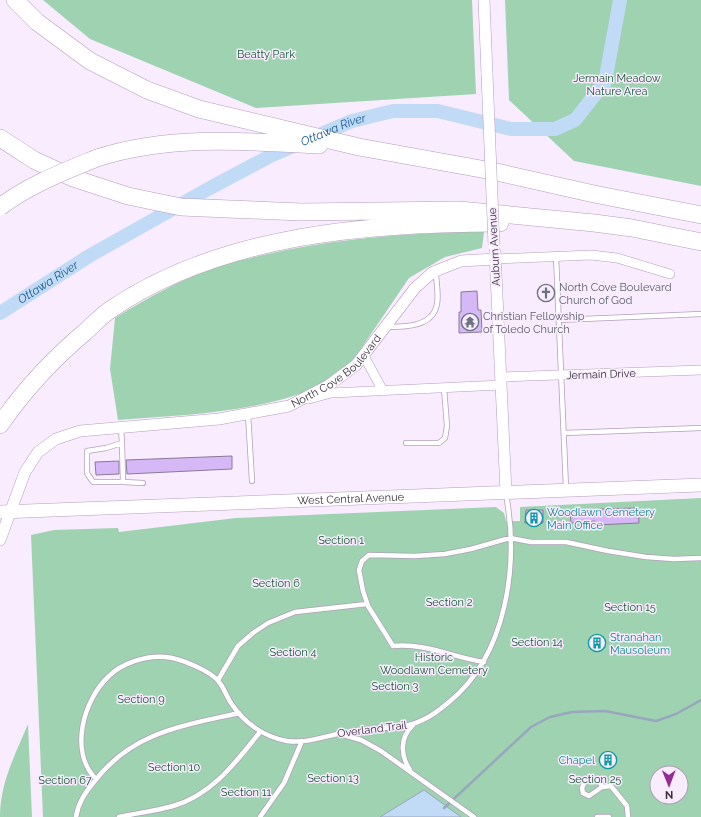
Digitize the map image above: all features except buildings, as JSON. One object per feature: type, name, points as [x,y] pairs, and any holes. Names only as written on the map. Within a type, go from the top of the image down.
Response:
[{"type":"highway","points":[[15,0],[37,22],[96,65],[147,90],[199,108],[365,148],[492,171],[594,194],[701,215]]},
{"type":"highway","points":[[0,138],[34,160],[73,178],[128,196],[181,207],[250,211],[459,210],[632,228],[701,242]]},
{"type":"highway","points":[[0,207],[12,198],[46,180],[97,158],[138,146],[202,140],[365,148]]},
{"type":"highway","points":[[0,425],[16,402],[43,372],[67,348],[112,308],[157,283],[196,265],[295,239],[348,231],[405,225],[594,223]]},
{"type":"main road","name":"West Central Avenue","points":[[6,511],[701,485]]},
{"type":"street","name":"Auburn Avenue","points":[[484,0],[506,493]]},
{"type":"street","name":"North Cove Boulevard","points":[[0,540],[6,511],[25,472],[38,452],[49,443],[73,433],[121,427],[219,419],[289,406],[301,401],[345,375],[364,356],[415,288],[436,271],[461,261],[591,255],[617,258],[670,274]]},
{"type":"street","points":[[364,356],[383,391]]},
{"type":"street","name":"Jermain Drive","points":[[301,401],[331,393],[444,388],[561,375],[701,370]]},
{"type":"lane","points":[[556,256],[566,491]]},
{"type":"lane","points":[[386,327],[413,326],[429,318],[437,304],[436,271]]},
{"type":"lane","points":[[559,320],[701,314]]},
{"type":"lane","points":[[406,443],[439,442],[445,438],[447,426],[444,388]]},
{"type":"lane","points":[[248,414],[252,481]]},
{"type":"lane","points":[[121,427],[123,482]]},
{"type":"lane","points":[[564,433],[701,428]]},
{"type":"lane","points":[[122,443],[106,448],[87,451],[87,473],[93,482],[143,483]]},
{"type":"lane","name":"Overland Trail","points":[[260,732],[282,740],[302,741],[331,735],[413,725],[432,715],[455,697],[469,683],[484,662],[504,607],[509,573],[510,538],[506,493]]},
{"type":"lane","points":[[484,662],[460,658],[419,645],[393,646],[367,604],[359,570],[362,561],[369,555],[415,556],[445,554],[471,549],[510,538],[531,542],[566,542],[646,557],[674,559],[701,558]]},
{"type":"lane","points":[[218,680],[238,646],[268,623],[295,612],[367,604]]},
{"type":"lane","points":[[96,780],[86,769],[82,754],[84,722],[96,693],[114,671],[142,659],[165,656],[207,672],[218,680],[239,713],[260,732],[226,773],[201,794],[172,807],[119,817]]},
{"type":"lane","points":[[76,817],[82,799],[96,780],[123,753],[146,738],[179,726],[239,713]]},
{"type":"lane","points":[[413,725],[405,734],[403,752],[406,763],[413,774]]},
{"type":"lane","points":[[331,735],[347,736],[368,743],[474,817]]},
{"type":"lane","points":[[260,817],[284,783],[302,741]]},
{"type":"lane","points":[[602,787],[600,781],[593,779],[585,781],[582,788],[583,793],[589,796],[602,787],[608,785],[614,789],[627,806],[628,817]]},
{"type":"lane","points":[[597,817],[609,817]]},
{"type":"green space","name":"Beatty Park","points":[[43,0],[472,0],[476,94],[256,108],[90,39]]},
{"type":"green space","name":"Jermain Meadow Nature Area","points":[[505,0],[701,0],[701,186],[574,161],[509,100]]},
{"type":"green space","points":[[479,231],[484,232],[482,248],[445,257],[409,278],[354,359],[336,375],[321,385],[292,396],[243,408],[218,412],[118,420],[110,369],[115,318],[139,303],[202,272],[220,266],[307,246],[364,238]]},
{"type":"green space","name":"Historic Woodlawn Cemetery","points":[[701,498],[701,817],[43,817],[31,535],[54,530],[118,528],[119,532],[236,518],[496,507],[504,513],[506,521],[520,521],[520,507]]},
{"type":"green space","points":[[28,724],[32,817],[0,817],[5,781]]},
{"type":"water","points":[[424,790],[461,817],[380,817]]},
{"type":"waterway","name":"Ottawa River","points":[[0,313],[89,256],[210,188],[272,155],[352,121],[393,111],[438,111],[511,129],[555,129],[575,120],[605,82],[620,0]]},
{"type":"waterway","points":[[444,808],[531,727],[550,717],[572,712],[605,711],[656,721],[676,714],[701,700]]},
{"type":"place","name":"North Cove Boulevard Church of God","points":[[546,293]]},
{"type":"place","name":"Christian Fellowship of Toledo Church","points":[[470,322]]},
{"type":"place","name":"Woodlawn Cemetery Main Office","points":[[534,518]]},
{"type":"place","name":"Stranahan Mausoleum","points":[[597,643]]},
{"type":"place","name":"Chapel","points":[[608,760]]},
{"type":"park label","name":"Section 1","points":[[341,540]]},
{"type":"park label","name":"Section 6","points":[[276,583]]},
{"type":"park label","name":"Section 2","points":[[449,602]]},
{"type":"park label","name":"Section 15","points":[[630,607]]},
{"type":"park label","name":"Section 14","points":[[537,642]]},
{"type":"park label","name":"Section 4","points":[[293,652]]},
{"type":"park label","name":"Section 3","points":[[395,686]]},
{"type":"park label","name":"Section 9","points":[[141,699]]},
{"type":"park label","name":"Section 10","points":[[174,767]]},
{"type":"park label","name":"Section 13","points":[[333,778]]},
{"type":"park label","name":"Section 25","points":[[595,779]]},
{"type":"park label","name":"Section 67","points":[[65,780]]},
{"type":"park label","name":"Section 11","points":[[246,792]]}]
